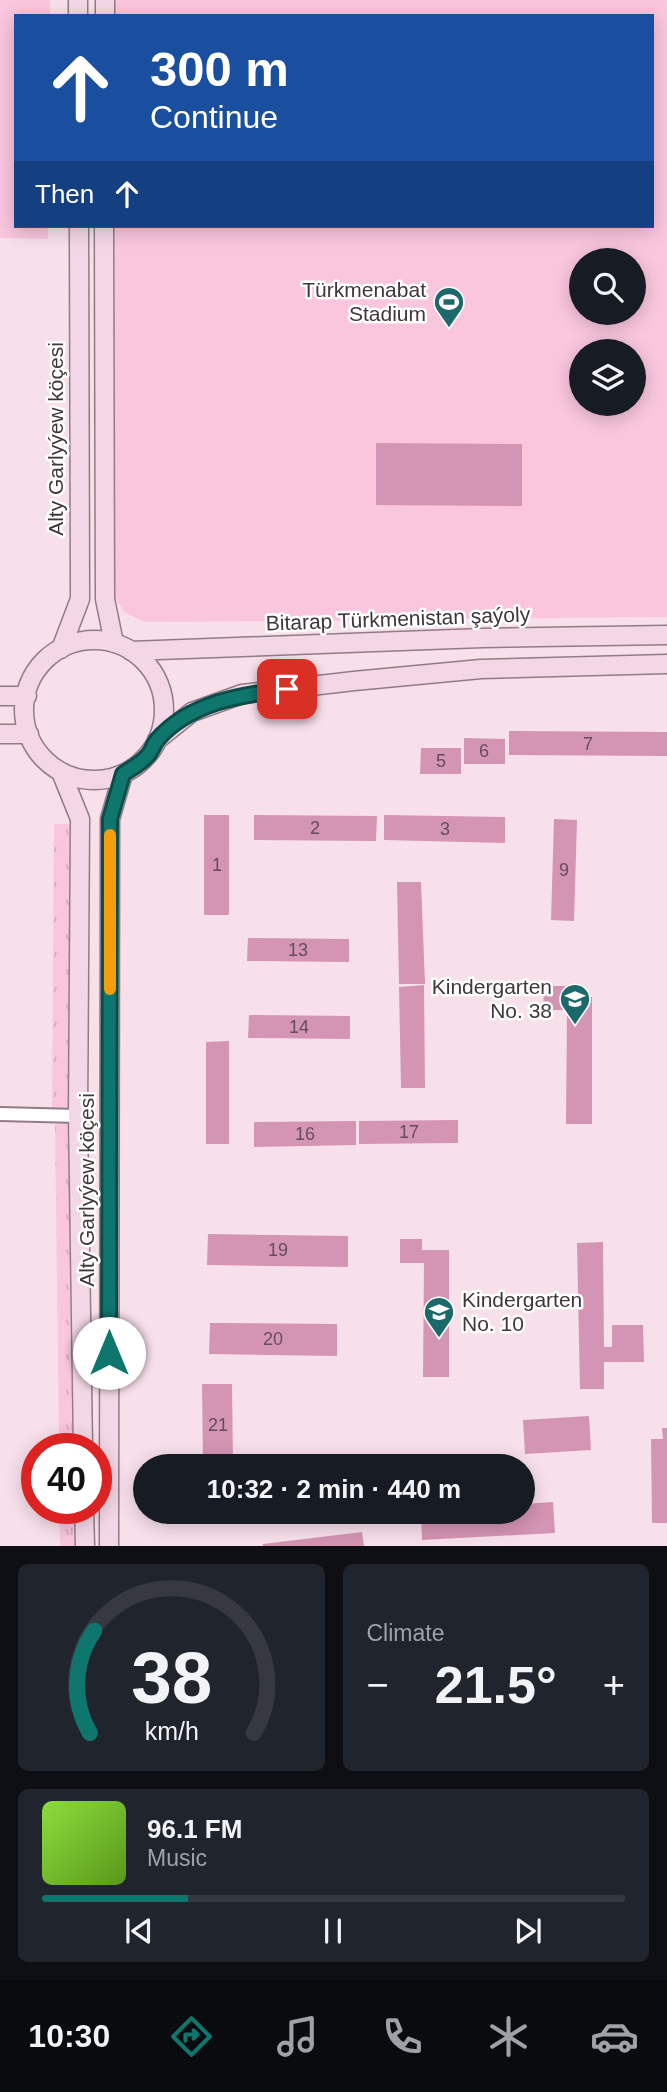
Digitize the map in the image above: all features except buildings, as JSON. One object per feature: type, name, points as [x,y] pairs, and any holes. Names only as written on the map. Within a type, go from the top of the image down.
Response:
[{"type":"street","name":"Alty Garlyýew köçesi","points":[[61,649],[79,599],[79,228]]},
{"type":"street","points":[[104,228],[105,600],[123,647]]},
{"type":"street","name":"Bitarap Türkmenistan şaýoly","points":[[123,647],[667,635]]},
{"type":"street","points":[[158,740],[163,720],[163,700],[158,681],[146,664],[123,647],[96,640],[78,642],[61,649],[43,662],[30,681],[24,705],[26,729],[37,750],[47,763],[61,772],[81,779],[103,780],[123,774],[143,760],[158,740],[192,712],[242,694],[481,669],[667,664]]},
{"type":"street","points":[[0,696],[27,696]]},
{"type":"street","points":[[0,734],[29,734]]},
{"type":"street","name":"Alty Garlyýew köçesi","points":[[61,772],[80,819],[78,1116],[83,1433]]},
{"type":"street","name":"Alty Garlyýew köçesi","points":[[109,1546],[110,819],[123,774]]},
{"type":"street","points":[[0,1114],[78,1116]]},
{"type":"street","points":[[84,1524],[85,1546]]},
{"type":"green space","points":[[0,0],[50,0],[50,14],[14,14],[14,228],[48,228],[48,239],[0,238]]},
{"type":"green space","points":[[111,0],[667,0],[667,617],[462,619],[454,622],[441,619],[440,622],[145,622],[124,612],[114,596],[112,228],[654,228],[654,14],[111,14]]},
{"type":"green space","points":[[54,824],[72,824],[71,1110],[52,1110]]},
{"type":"green space","points":[[68,1123],[72,1433],[59,1433],[55,1124]]},
{"type":"green space","points":[[59,1524],[73,1524],[74,1546],[60,1546]]},
{"type":"slow traffic","points":[[110,835],[110,989]]},
{"type":"place","name":"Türkmenabat Stadium","points":[[449,329]]},
{"type":"place","name":"Kindergarten No. 38","points":[[575,1026]]},
{"type":"place","name":"Kindergarten No. 10","points":[[439,1339]]},
{"type":"route","points":[[109,1353],[110,819],[123,774],[137,766],[158,740],[192,712],[242,694],[287,689]]}]
